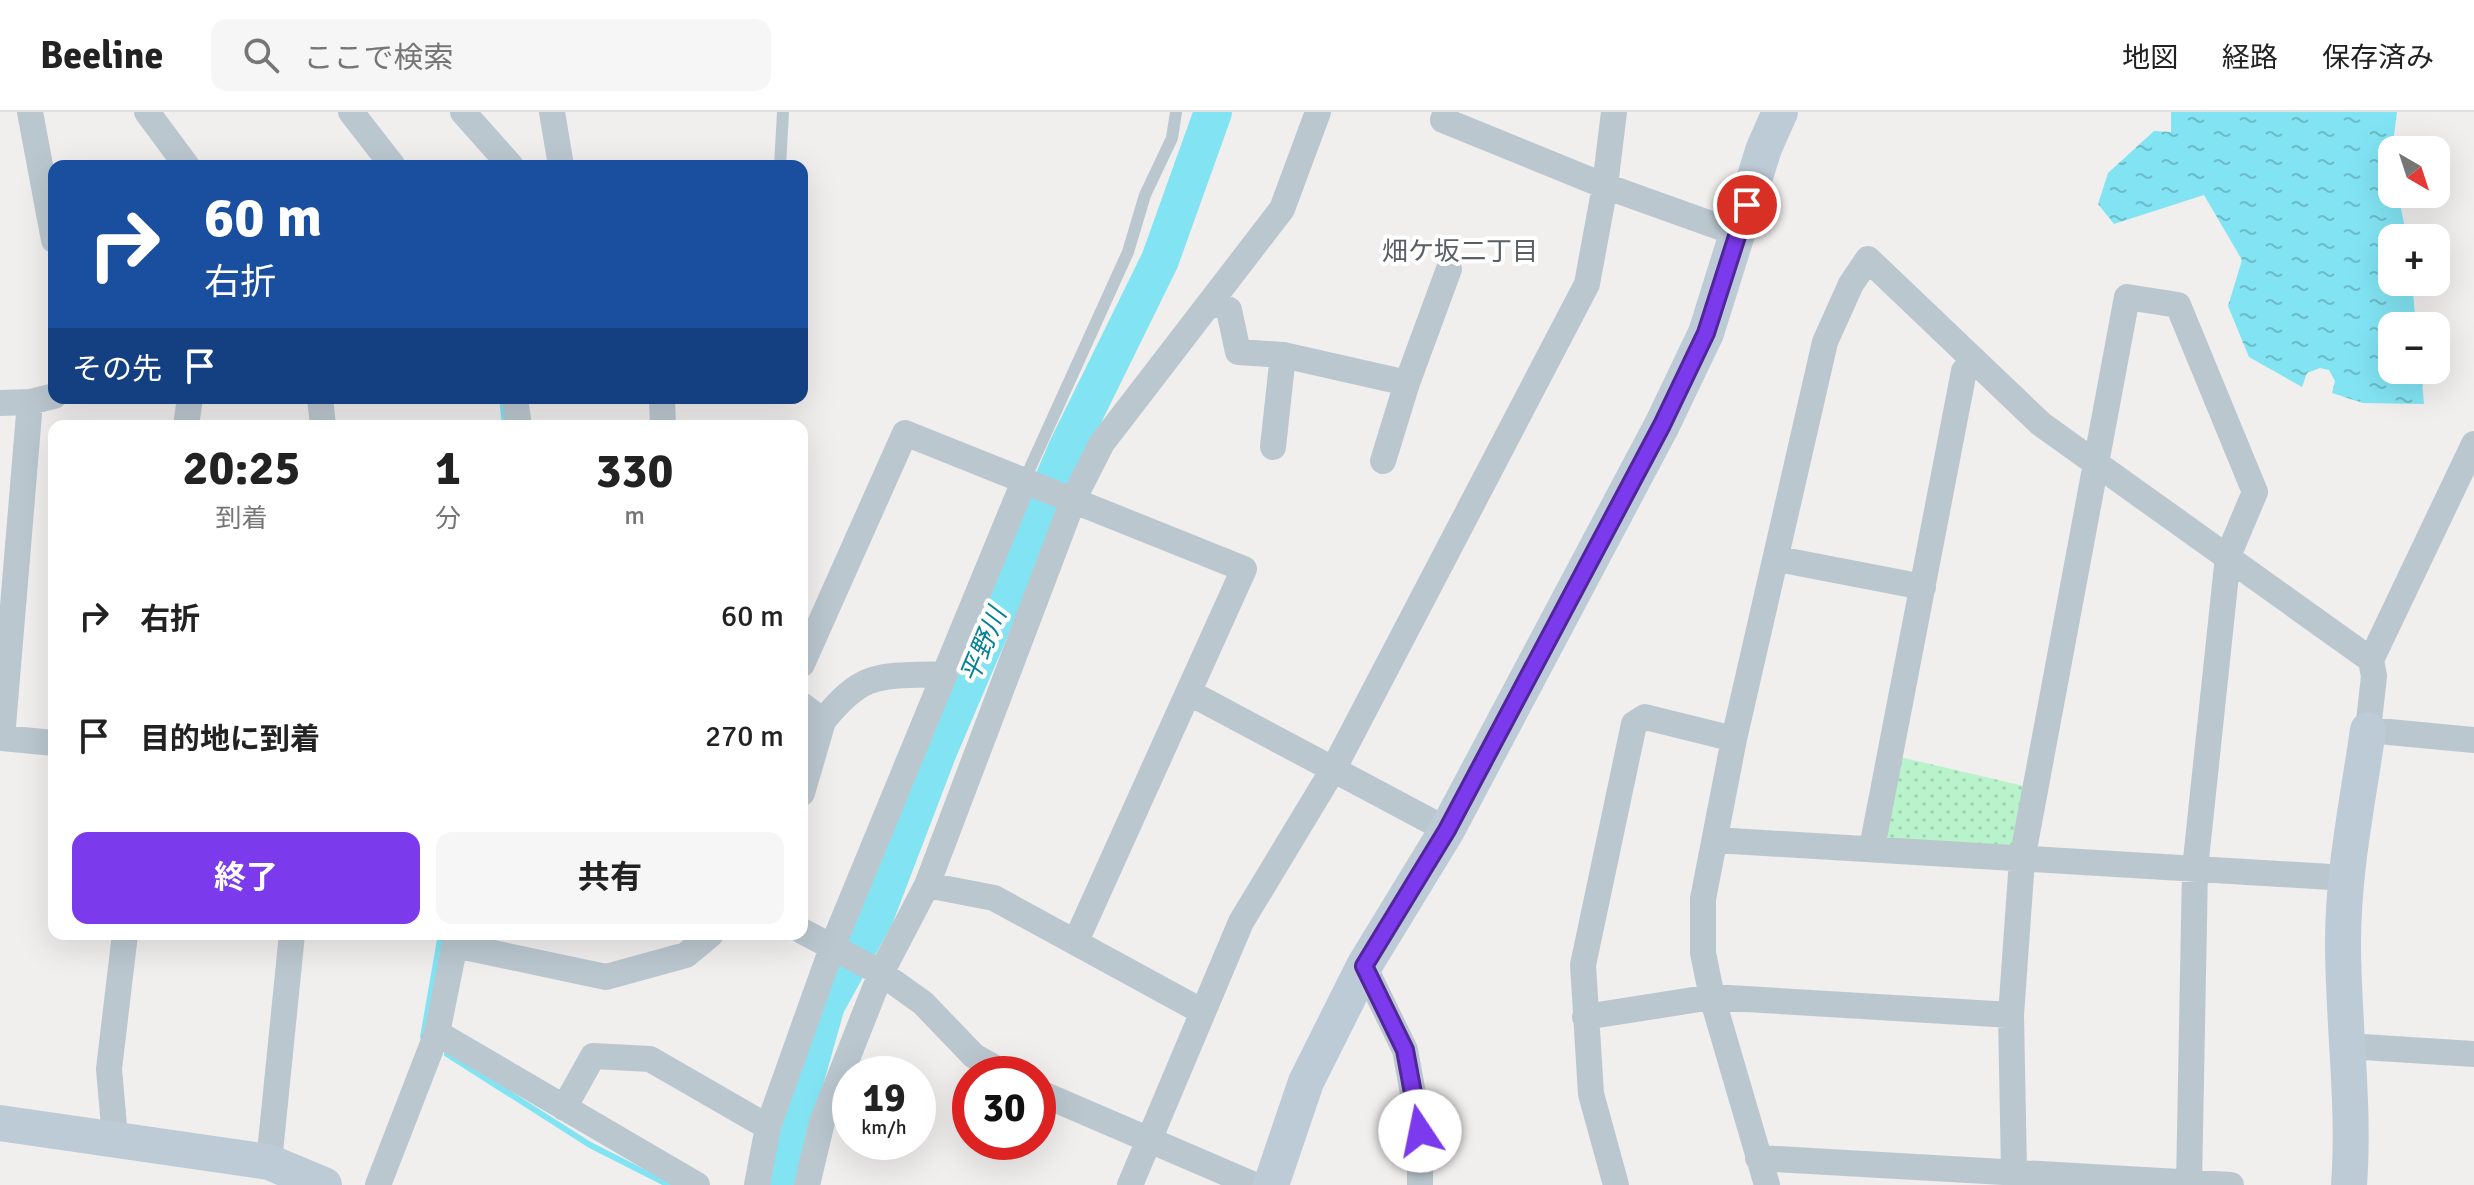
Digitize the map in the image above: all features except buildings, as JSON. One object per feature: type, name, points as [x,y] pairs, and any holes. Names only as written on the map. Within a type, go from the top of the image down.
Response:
[{"type":"street","points":[[30,112],[48,208]]},
{"type":"street","points":[[147,112],[183,160]]},
{"type":"street","points":[[351,112],[388,160]]},
{"type":"street","points":[[463,112],[504,160]]},
{"type":"street","points":[[552,112],[560,160]]},
{"type":"street","points":[[807,1185],[822,1122],[881,973],[927,885],[1074,498],[1102,443],[1282,209],[1318,112]]},
{"type":"street","points":[[1446,112],[1443,120],[1605,186],[1739,234]]},
{"type":"street","points":[[1130,1185],[1241,922],[1334,768],[1587,284],[1605,186],[1614,112]]},
{"type":"street","points":[[1271,1185],[1306,1082],[1364,966],[1447,830],[1668,412],[1706,333],[1764,148],[1780,112]]},
{"type":"street","points":[[1767,1185],[1712,997],[1703,953],[1703,899],[1734,739],[1778,559],[1825,342],[1851,284],[1868,259],[2041,424],[2371,660]]},
{"type":"street","points":[[1383,461],[1407,383],[1449,269]]},
{"type":"street","points":[[2014,1171],[2011,1015],[2022,860],[2127,297],[2178,305],[2255,492],[2228,556],[2195,869],[2189,1184]]},
{"type":"street","points":[[1212,300],[1229,310],[1238,352],[1283,355],[1407,383]]},
{"type":"street","points":[[1273,447],[1283,355]]},
{"type":"street","points":[[1872,848],[1964,371],[1972,361]]},
{"type":"street","points":[[0,403],[42,399],[2,738],[48,742]]},
{"type":"street","points":[[808,651],[905,433],[1074,498],[1244,569],[1076,941]]},
{"type":"street","points":[[2349,1185],[2352,1139],[2343,940],[2347,878],[2374,676],[2371,660],[2474,444]]},
{"type":"street","points":[[757,1185],[768,1127],[833,945],[1025,479]]},
{"type":"street","points":[[1778,559],[1923,587]]},
{"type":"street","points":[[808,772],[823,721],[847,692],[876,677],[943,674]]},
{"type":"street","points":[[1190,693],[1447,830]]},
{"type":"street","points":[[808,710],[823,721]]},
{"type":"street","points":[[1616,1185],[1591,1094],[1583,965],[1634,724],[1645,717],[1734,739]]},
{"type":"street","points":[[2368,730],[2474,740]]},
{"type":"street","points":[[1715,840],[2347,878]]},
{"type":"street","points":[[927,885],[994,898],[1201,1011]]},
{"type":"street","points":[[808,934],[881,973],[923,1003],[974,1056]]},
{"type":"street","points":[[115,1138],[109,1069],[124,940]]},
{"type":"street","points":[[269,1162],[291,940]]},
{"type":"street","points":[[378,1185],[437,1033],[456,940]]},
{"type":"street","points":[[460,940],[606,977],[686,955],[704,940]]},
{"type":"street","points":[[1364,966],[1405,1050],[1420,1131],[1420,1185]]},
{"type":"street","points":[[1585,1017],[1712,997],[2011,1015]]},
{"type":"street","points":[[437,1033],[697,1185]]},
{"type":"street","points":[[2347,1046],[2474,1054]]},
{"type":"street","points":[[564,1108],[593,1056],[650,1059],[768,1127]]},
{"type":"street","points":[[1056,1100],[1254,1185]]},
{"type":"street","points":[[0,1123],[269,1162],[324,1185]]},
{"type":"street","points":[[1758,1158],[2231,1185]]},
{"type":"lane","points":[[780,160],[783,112]]},
{"type":"lane","points":[[1025,479],[1128,252],[1145,195],[1172,138],[1176,112]]},
{"type":"green space","points":[[1900,757],[2024,786],[2017,846],[1889,840],[1886,834]]},
{"type":"water","points":[[2171,112],[2397,112],[2394,136],[2378,136],[2378,208],[2401,208],[2404,224],[2378,224],[2378,296],[2413,296],[2415,312],[2378,312],[2378,384],[2422,384],[2424,404],[2363,403],[2332,393],[2335,381],[2329,370],[2320,368],[2307,373],[2302,387],[2249,357],[2228,306],[2242,260],[2204,195],[2114,224],[2098,204],[2108,173],[2154,131],[2171,132]]},
{"type":"waterway","name":"平野川","points":[[775,1185],[826,1005],[875,916],[938,751],[1067,449],[1160,260],[1213,112]]},
{"type":"waterway","points":[[503,404],[504,420]]},
{"type":"waterway","points":[[423,1037],[440,940]]},
{"type":"waterway","points":[[447,1054],[590,1145],[669,1185]]},
{"type":"district","name":"畑ケ坂二丁目","points":[[1460,251]]},
{"type":"route","points":[[1420,1131],[1405,1050],[1364,966],[1447,830],[1662,425],[1706,333],[1747,205]]}]
